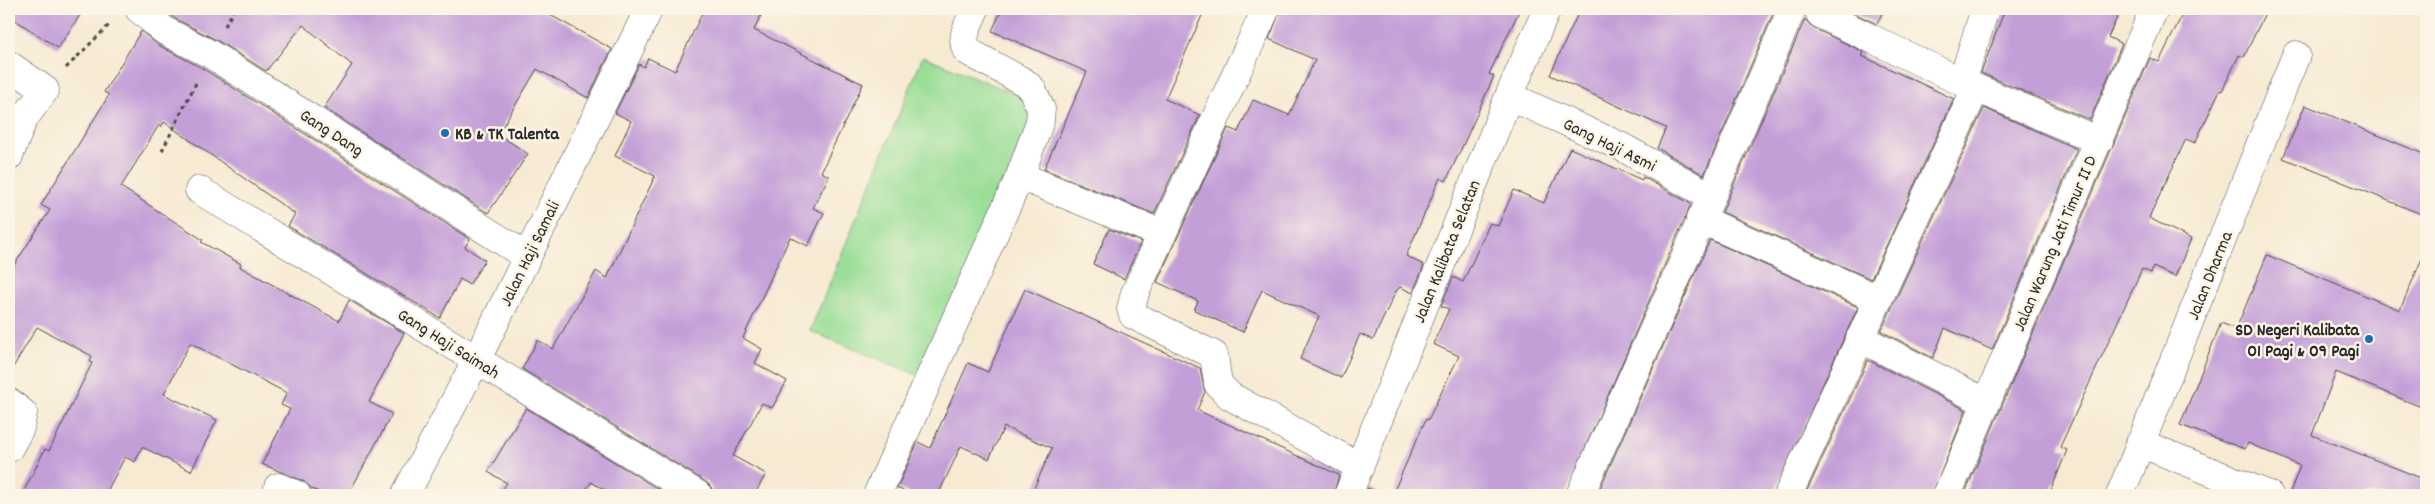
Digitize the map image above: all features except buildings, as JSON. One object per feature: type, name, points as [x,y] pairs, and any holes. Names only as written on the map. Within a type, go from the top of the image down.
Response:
[{"type":"street","name":"Jalan Haji Samali","points":[[405,495],[476,360],[649,9]]},
{"type":"street","points":[[877,495],[1020,176],[1040,121],[1041,109],[1038,99],[1024,82],[967,51],[964,46],[964,36],[975,9]]},
{"type":"street","points":[[1266,9],[1135,293],[1131,309],[1133,315],[1214,355],[1218,384],[1230,396],[1360,467]]},
{"type":"street","name":"Jalan Kalibata Selatan","points":[[1348,495],[1509,96],[1547,9]]},
{"type":"street","points":[[1580,495],[1676,279],[1705,207],[1792,9]]},
{"type":"street","points":[[1788,495],[1878,299],[1969,85],[1985,9]]},
{"type":"street","points":[[2099,141],[2154,9]]},
{"type":"street","name":"Jalan Warung Jati Timur II D","points":[[1817,10],[1969,85],[2099,141],[1985,402],[1947,495]]},
{"type":"street","name":"Gang Dang","points":[[128,12],[210,54],[526,256]]},
{"type":"street","name":"Jalan Dharma","points":[[2120,495],[2296,55]]},
{"type":"street","points":[[9,65],[45,90],[16,115],[9,156]]},
{"type":"street","name":"Gang Haji Asmi","points":[[1509,96],[1620,146],[1705,207],[1878,299]]},
{"type":"street","points":[[1020,176],[1162,234]]},
{"type":"street","name":"Gang Haji Saimah","points":[[200,190],[698,495]]},
{"type":"street","points":[[1860,338],[1985,402]]},
{"type":"street","points":[[9,402],[23,413],[20,428],[9,448]]},
{"type":"street","points":[[2140,443],[2269,495]]},
{"type":"path","points":[[45,90],[128,12]]},
{"type":"green space","points":[[923,56],[1040,104],[927,379],[810,331]]},
{"type":"place","name":"KB & TK Talenta","points":[[445,133]]},
{"type":"place","name":"SD Negeri Kalibata 01 Pagi & 09 Pagi","points":[[2369,339]]}]
